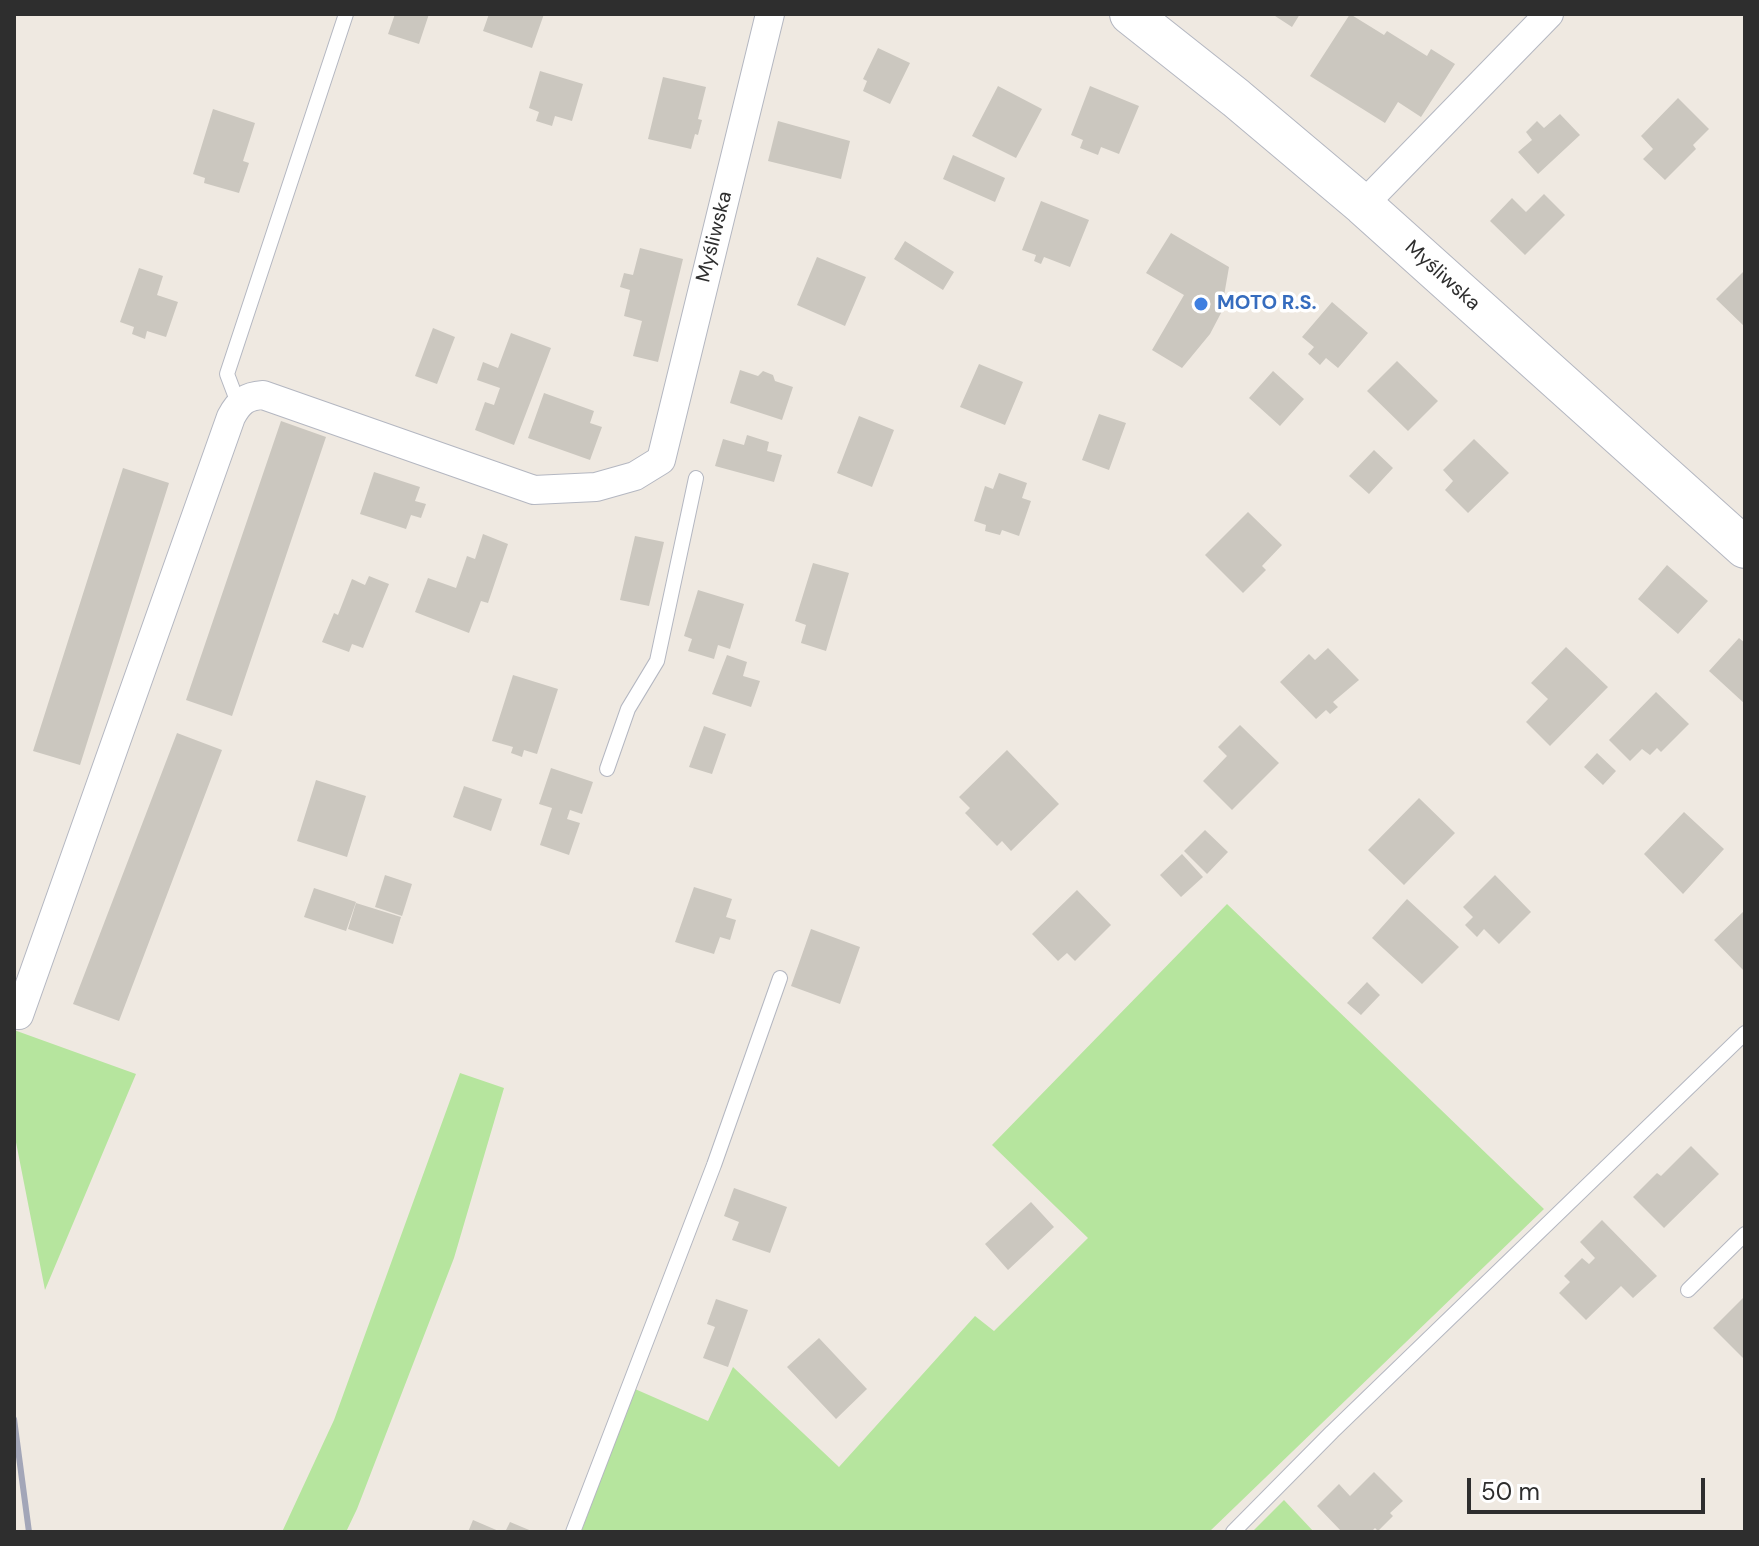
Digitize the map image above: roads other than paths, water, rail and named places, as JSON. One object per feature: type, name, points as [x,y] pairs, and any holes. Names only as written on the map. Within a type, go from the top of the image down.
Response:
[{"type":"street","name":"Myśliwska","points":[[238,403],[250,396],[263,395],[534,490],[596,487],[635,476],[661,460],[770,14]]},
{"type":"street","name":"Myśliwska","points":[[1130,14],[1363,205],[1745,548]]},
{"type":"street","points":[[1363,205],[1549,14]]},
{"type":"street","points":[[19,1015],[238,403]]},
{"type":"lane","points":[[238,403],[227,374],[346,14]]},
{"type":"lane","points":[[607,769],[628,709],[657,661],[696,478]]},
{"type":"lane","points":[[573,1532],[714,1165],[780,978]]},
{"type":"lane","points":[[1233,1532],[1745,1033]]},
{"type":"lane","points":[[1688,1290],[1745,1234]]},
{"type":"railway","points":[[14,1419],[29,1532]]},
{"type":"place","name":"MOTO R.S.","points":[[1201,304]]}]
